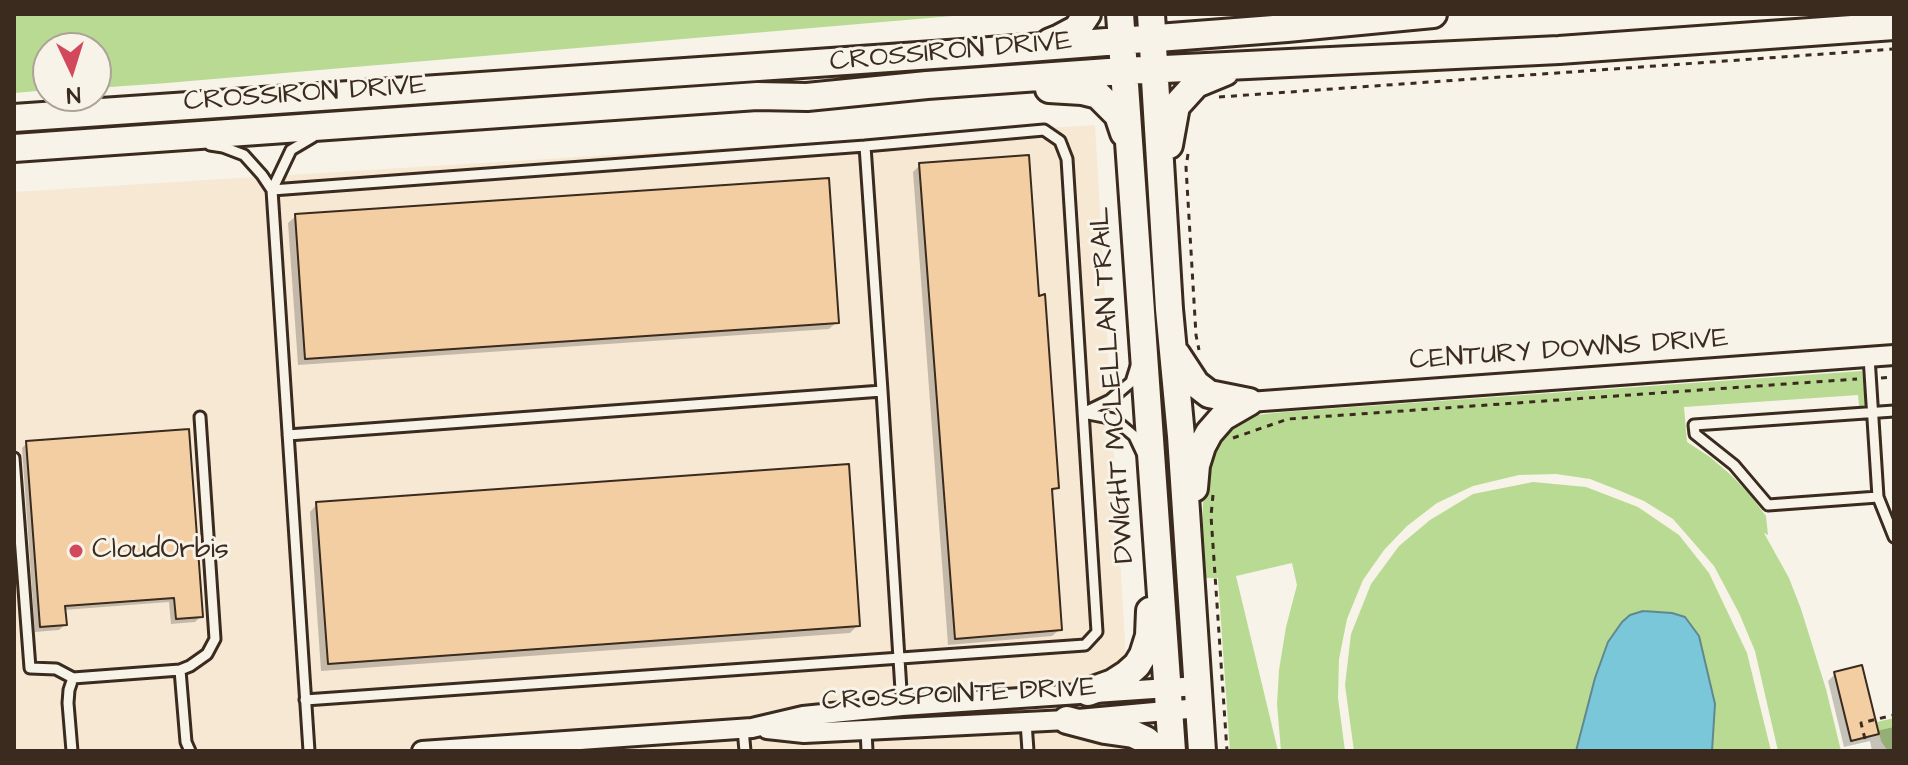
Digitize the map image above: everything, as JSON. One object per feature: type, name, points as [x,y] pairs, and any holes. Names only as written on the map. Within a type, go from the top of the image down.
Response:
[{"type":"main road","points":[[1035,47],[1077,29],[1087,14]]},
{"type":"main road","name":"DWIGHT MCLELLAN TRAIL","points":[[1120,14],[1172,751]]},
{"type":"main road","points":[[1314,14],[1379,20]]},
{"type":"main road","name":"CROSSIRON DRIVE","points":[[14,118],[1121,41],[1151,26],[1379,20],[1433,14]]},
{"type":"main road","points":[[1763,36],[1802,23],[1877,14]]},
{"type":"main road","points":[[1151,26],[1202,751]]},
{"type":"main road","name":"CROSSIRON DRIVE","points":[[14,148],[757,96],[807,97],[1123,71],[1457,56],[1894,26]]},
{"type":"main road","points":[[1162,188],[1176,106],[1196,84],[1246,64]]},
{"type":"main road","points":[[1007,79],[1032,88],[1098,95],[1118,115],[1130,153]]},
{"type":"main road","points":[[1173,348],[1196,384],[1209,394],[1249,402]]},
{"type":"main road","points":[[1188,546],[1196,465],[1202,446],[1220,434],[1223,417],[1249,402]]},
{"type":"main road","points":[[1088,692],[1127,674],[1143,655],[1149,636],[1151,587],[1158,552]]},
{"type":"main road","points":[[1067,720],[1133,734],[1146,740],[1157,751]]},
{"type":"street","name":"CENTURY DOWNS DRIVE","points":[[1249,402],[1894,355]]},
{"type":"street","name":"CROSSPOINTE DRIVE","points":[[422,751],[748,728],[803,716],[1088,692],[1168,699]]},
{"type":"street","points":[[1168,699],[1198,697]]},
{"type":"street","name":"CROSSPOINTE DRIVE","points":[[748,728],[804,733],[1067,720],[1168,699]]},
{"type":"lane","points":[[309,751],[272,190],[291,150],[307,139],[350,124]]},
{"type":"lane","points":[[272,190],[1044,130],[1060,141],[1067,159],[1097,632],[1085,645],[305,700]]},
{"type":"lane","points":[[182,136],[244,155],[272,190]]},
{"type":"lane","points":[[865,146],[902,706]]},
{"type":"lane","points":[[1083,413],[1110,400],[1131,382],[1143,343]]},
{"type":"lane","points":[[1869,357],[1878,497],[1894,537]]},
{"type":"lane","points":[[288,435],[882,391]]},
{"type":"lane","points":[[1878,497],[1768,505],[1734,465],[1695,434],[1694,425],[1894,411]]},
{"type":"lane","points":[[1083,413],[1114,419],[1134,436],[1152,477]]},
{"type":"lane","points":[[14,458],[30,668],[56,669],[73,678],[180,670],[207,654],[215,639],[200,417]]},
{"type":"lane","points":[[180,670],[186,742],[190,751]]},
{"type":"lane","points":[[72,751],[68,703],[73,678]]},
{"type":"lane","points":[[1026,722],[1028,751]]},
{"type":"lane","points":[[745,751],[748,728]]},
{"type":"lane","points":[[866,730],[867,751]]},
{"type":"path","points":[[1214,98],[1894,49]]},
{"type":"path","points":[[1188,153],[1186,167],[1196,335],[1201,357]]},
{"type":"path","points":[[1220,434],[1288,419],[1894,377]]},
{"type":"path","points":[[1214,490],[1211,516],[1227,751]]},
{"type":"path","points":[[1865,739],[1861,723],[1894,715]]},
{"type":"shaded area","points":[[1095,125],[1131,747],[1138,751],[14,751],[14,192]]},
{"type":"green space","points":[[14,14],[976,14],[112,87],[112,32],[32,32],[32,91],[14,93]]},
{"type":"green space","points":[[1862,371],[1866,407],[1859,405],[1858,395],[1684,407],[1687,442],[1732,476],[1766,516],[1768,535],[1764,533],[1789,578],[1801,609],[1841,751],[1778,751],[1755,651],[1739,613],[1714,566],[1673,519],[1644,501],[1590,479],[1556,474],[1519,475],[1473,486],[1437,503],[1407,526],[1384,550],[1363,580],[1347,619],[1339,659],[1338,698],[1345,751],[1281,751],[1277,704],[1286,627],[1297,585],[1292,563],[1236,576],[1278,751],[1230,751],[1218,578],[1203,578],[1202,526],[1205,462],[1214,441],[1236,422],[1257,415],[1284,412]]},
{"type":"green space","points":[[1533,482],[1586,487],[1638,507],[1679,535],[1709,573],[1747,653],[1771,751],[1354,751],[1345,685],[1351,634],[1371,584],[1399,546],[1430,520],[1473,494]]},
{"type":"green space","points":[[1894,718],[1894,751],[1887,750],[1881,741],[1877,722]]},
{"type":"water","points":[[1643,611],[1685,617],[1699,636],[1715,704],[1712,751],[1576,751],[1608,642],[1622,622],[1630,615]]},
{"type":"building","points":[[1029,155],[1039,296],[1045,294],[1059,488],[1052,489],[1062,630],[955,639],[919,163]]},
{"type":"building","points":[[829,178],[839,323],[305,359],[295,214]]},
{"type":"building","points":[[189,429],[203,617],[176,619],[174,598],[65,606],[67,625],[40,627],[26,441]]},
{"type":"building","points":[[849,464],[860,626],[328,664],[316,502]]},
{"type":"building","points":[[1862,665],[1879,734],[1851,741],[1834,672]]},
{"type":"place","name":"CloudOrbis","points":[[76,551]]}]
